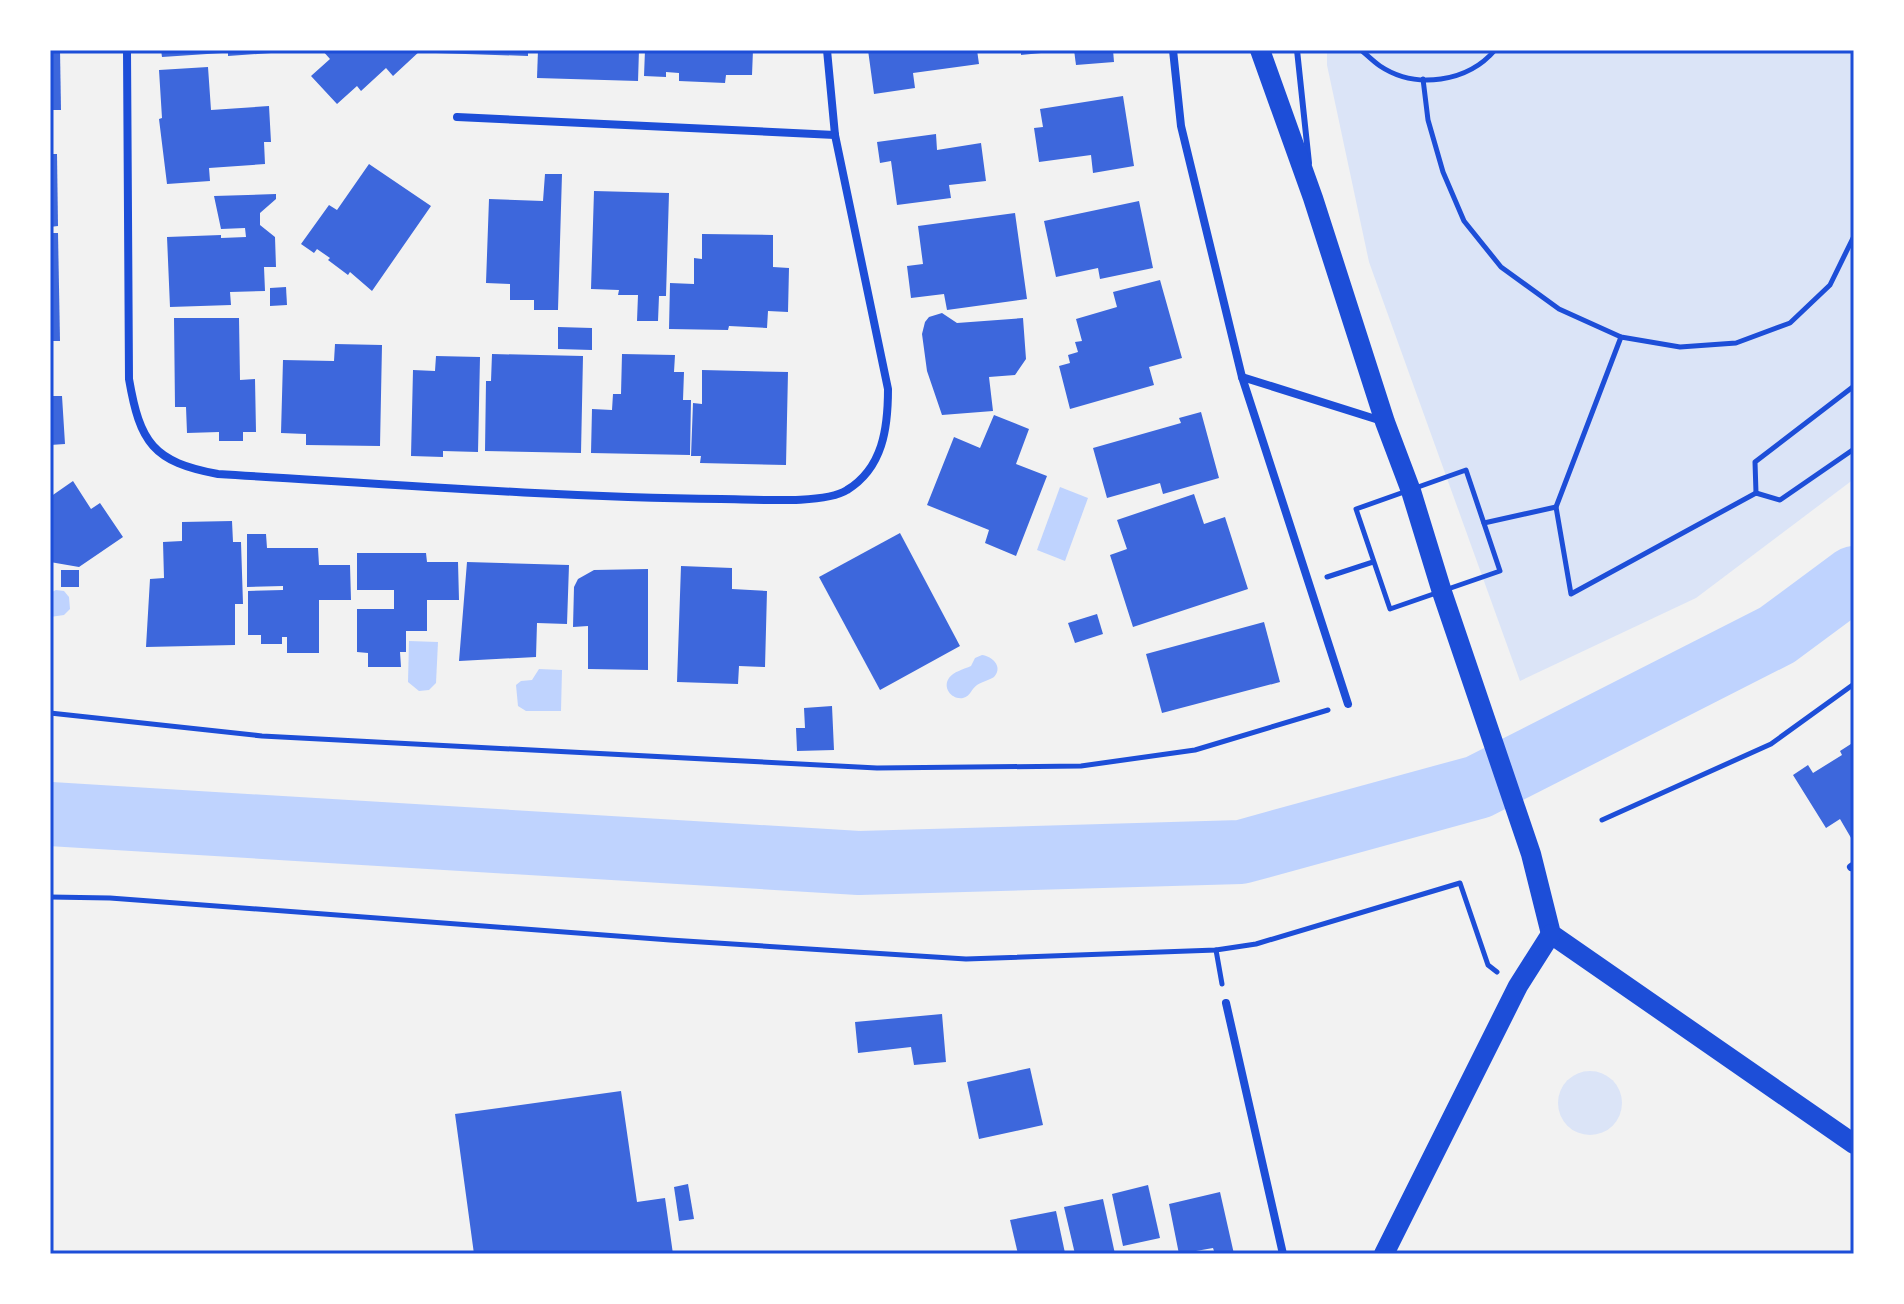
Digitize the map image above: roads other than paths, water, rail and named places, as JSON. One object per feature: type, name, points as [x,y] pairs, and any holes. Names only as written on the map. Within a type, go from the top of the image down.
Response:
[{"type":"main road","points":[[1260,50],[1313,198],[1531,854],[1551,934],[1854,1144]]},
{"type":"main road","points":[[1384,1254],[1518,986],[1551,934]]},
{"type":"street","points":[[127,50],[129,379],[141,429],[154,449],[174,463],[218,474],[521,493],[791,499],[833,496],[845,492],[868,473],[888,422],[888,389],[835,135],[827,50]]},
{"type":"street","points":[[1173,50],[1181,126],[1242,377],[1348,704]]},
{"type":"street","points":[[457,117],[835,135]]},
{"type":"street","points":[[1242,377],[1385,422]]},
{"type":"street","points":[[1226,1003],[1283,1254]]},
{"type":"lane","points":[[1297,50],[1313,198]]},
{"type":"water","points":[[1060,487],[1088,498],[1065,561],[1037,550]]},
{"type":"water","points":[[64,591],[69,597],[70,609],[64,615],[50,617],[50,593]]},
{"type":"water","points":[[409,641],[438,642],[436,683],[429,690],[419,691],[408,682]]},
{"type":"water","points":[[982,655],[997,665],[994,677],[977,685],[966,697],[952,695],[947,689],[949,678],[971,666],[975,658]]},
{"type":"water","points":[[539,669],[562,670],[561,711],[526,711],[518,706],[516,685],[532,680]]},
{"type":"waterway","points":[[50,814],[859,863],[1241,852],[1478,787],[1777,635],[1854,578]]}]
